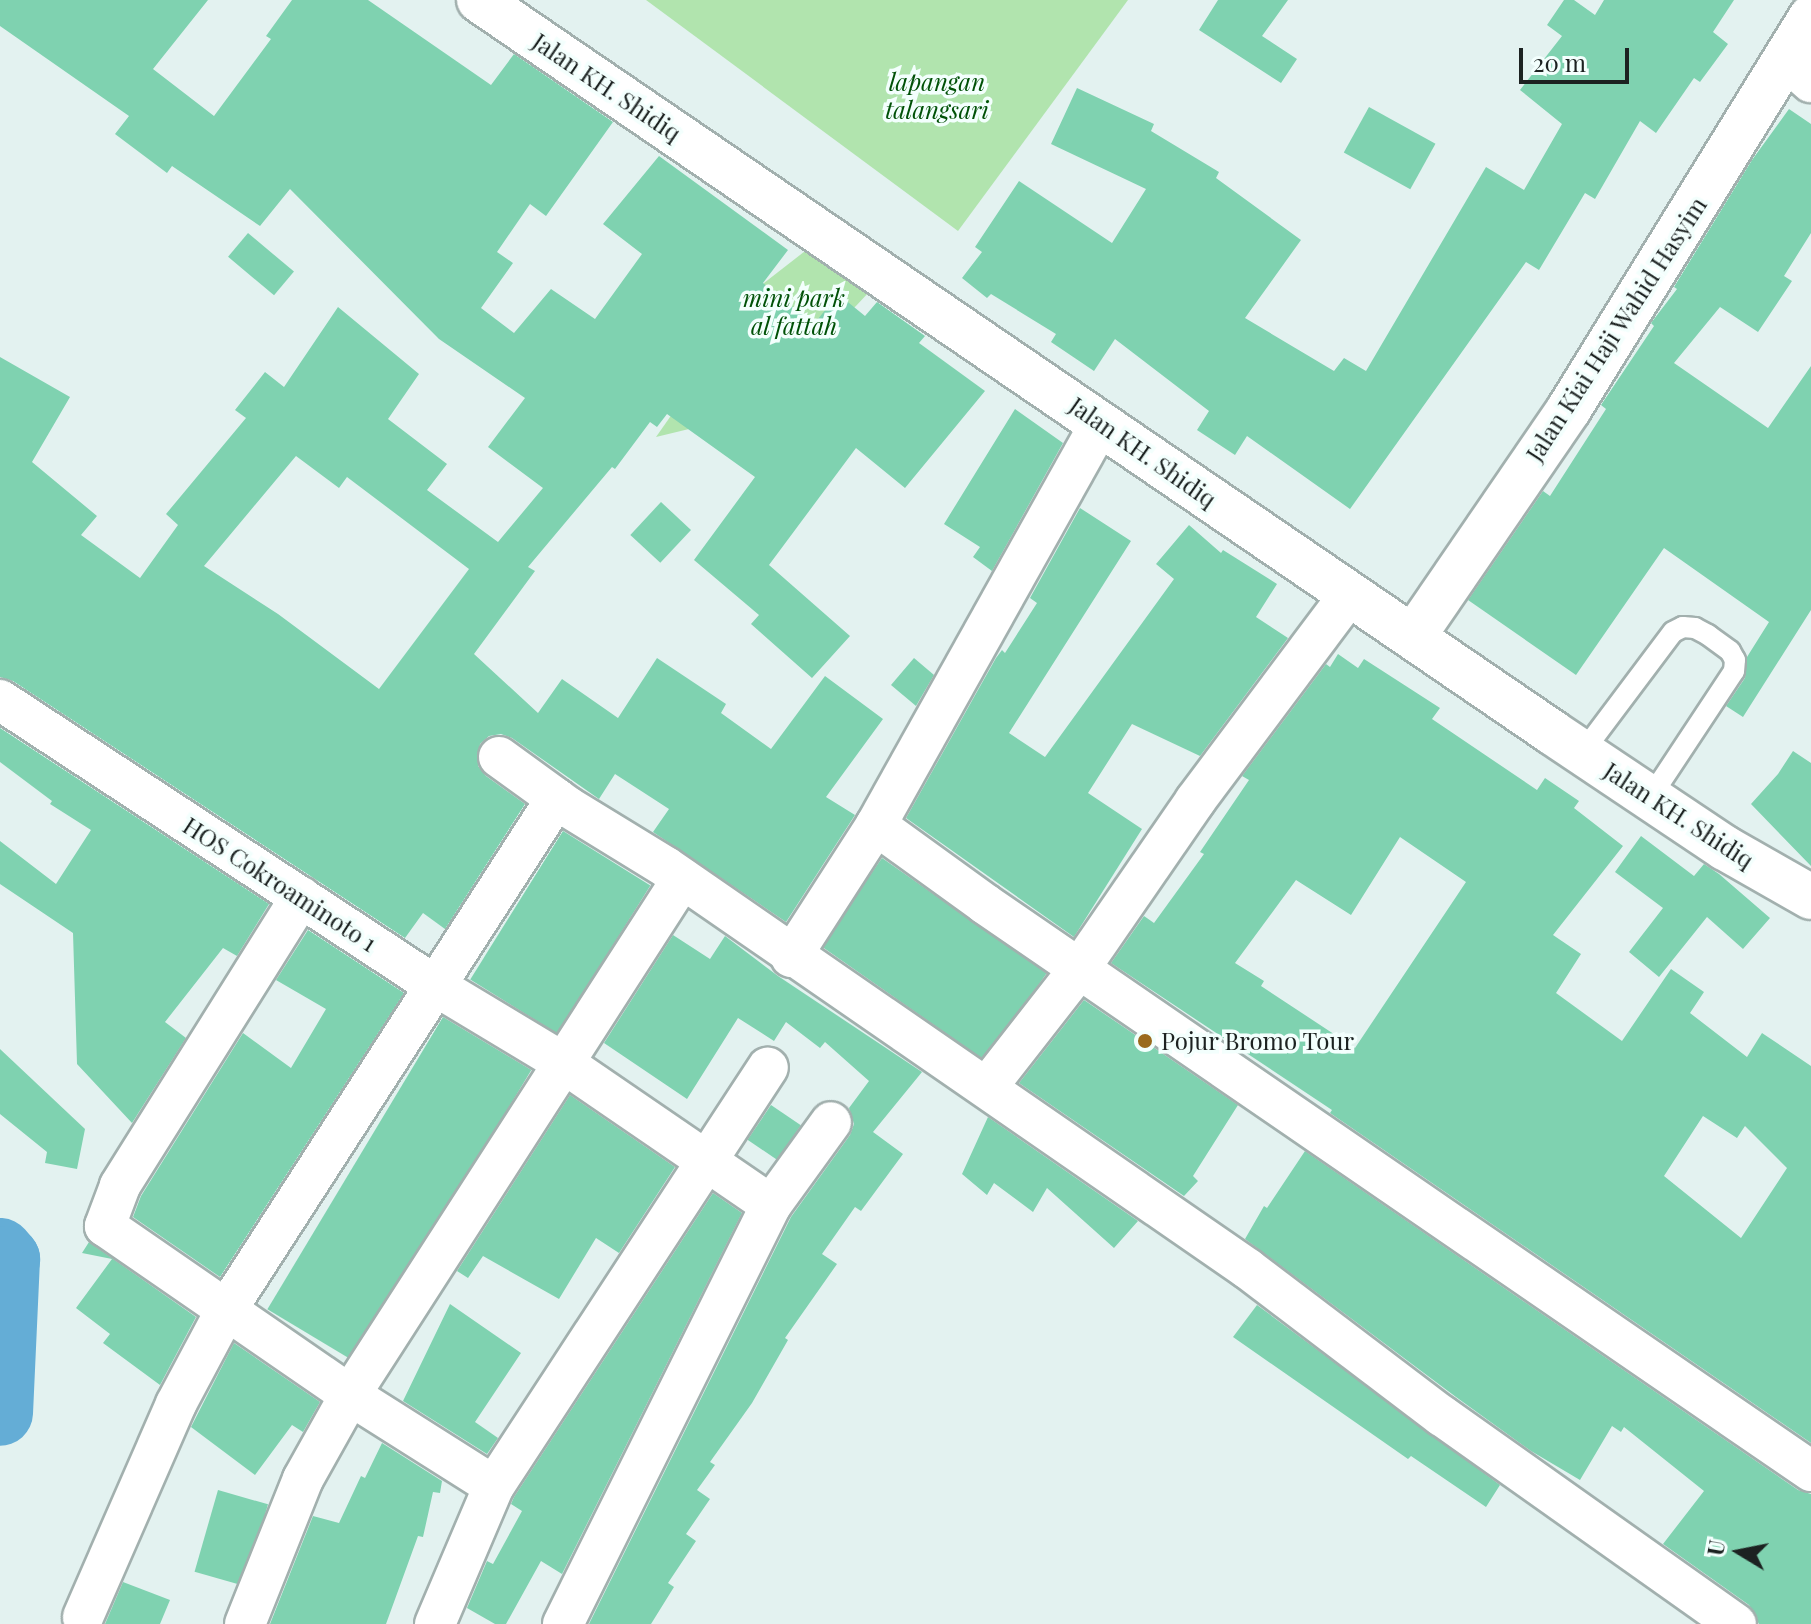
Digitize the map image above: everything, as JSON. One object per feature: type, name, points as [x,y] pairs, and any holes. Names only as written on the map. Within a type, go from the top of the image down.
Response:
[{"type":"main road","name":"Jalan KH. Shidiq","points":[[479,0],[1582,753],[1725,848],[1811,897]]},
{"type":"main road","name":"Jalan Kiai Haji Wahid Hasyim","points":[[1413,637],[1798,70],[1811,17]]},
{"type":"street","points":[[791,957],[876,825],[1101,423]]},
{"type":"street","points":[[987,1087],[1080,968],[1195,801],[1349,595]]},
{"type":"street","name":"HOS Cokroaminoto 1","points":[[0,700],[434,985],[562,1062],[771,1205]]},
{"type":"street","points":[[499,757],[556,799],[682,879],[791,957],[987,1087],[1248,1269],[1442,1416],[1736,1624]]},
{"type":"street","points":[[83,1617],[176,1404],[225,1312],[556,799]]},
{"type":"street","points":[[876,825],[1811,1471]]},
{"type":"street","points":[[245,1624],[303,1479],[350,1395],[682,879]]},
{"type":"street","points":[[301,897],[120,1186],[105,1226],[225,1312],[494,1486]]},
{"type":"street","points":[[435,1624],[494,1486],[768,1068]]},
{"type":"street","points":[[563,1624],[771,1205],[831,1122]]},
{"type":"lane","points":[[1582,753],[1673,632],[1683,627],[1695,628],[1708,635],[1730,651],[1735,660],[1734,671],[1650,798]]},
{"type":"green space","name":"lapangan talangsari","points":[[646,0],[1128,0],[958,231]]},
{"type":"green space","name":"mini park al fattah","points":[[809,248],[871,290],[755,413],[656,437],[764,283]]},
{"type":"building","points":[[0,0],[208,0],[153,69],[214,116],[271,39],[266,36],[292,0],[368,0],[491,85],[514,54],[613,122],[546,216],[530,204],[497,252],[513,263],[481,308],[514,333],[551,289],[595,319],[642,254],[603,224],[659,156],[788,250],[763,283],[814,324],[838,294],[865,316],[877,302],[925,336],[919,343],[985,391],[905,488],[856,448],[769,565],[850,636],[812,678],[751,624],[759,615],[694,560],[755,477],[667,414],[657,427],[650,422],[615,469],[612,467],[528,567],[535,571],[474,654],[538,713],[562,679],[618,718],[657,658],[726,704],[721,713],[771,749],[825,676],[883,719],[826,797],[855,815],[786,922],[653,832],[669,809],[615,774],[599,799],[512,738],[501,734],[489,736],[480,744],[478,766],[486,776],[525,804],[445,929],[423,913],[405,938],[13,681],[0,677],[0,357],[70,397],[32,462],[97,516],[81,535],[140,578],[178,525],[166,514],[246,418],[235,410],[265,372],[284,387],[338,307],[419,374],[388,419],[447,464],[427,490],[498,542],[543,488],[488,447],[525,398],[439,339],[290,189],[260,226],[172,166],[167,173],[115,134],[129,116],[0,26]],"holes":[[[296,456],[339,488],[347,477],[469,569],[379,689],[278,614],[204,566]]]},
{"type":"building","points":[[1218,0],[1288,0],[1262,36],[1297,59],[1281,83],[1199,30]]},
{"type":"building","points":[[1564,0],[1574,0],[1595,15],[1604,0],[1734,0],[1713,32],[1728,44],[1700,82],[1694,78],[1656,133],[1640,121],[1595,199],[1585,193],[1539,270],[1526,262],[1350,509],[1247,436],[1235,455],[1197,430],[1209,411],[1115,339],[1094,371],[1051,342],[1056,334],[991,294],[987,298],[962,278],[982,252],[975,247],[1019,181],[1112,243],[1146,189],[1051,144],[1077,88],[1154,124],[1151,131],[1219,172],[1216,178],[1301,240],[1245,318],[1334,371],[1344,358],[1366,371],[1486,167],[1524,190],[1562,124],[1520,90],[1562,36],[1547,25]]},
{"type":"building","points":[[1369,107],[1435,144],[1410,189],[1344,152]]},
{"type":"building","points":[[1789,109],[1811,124],[1811,233],[1784,276],[1792,281],[1758,332],[1720,307],[1674,363],[1768,428],[1811,366],[1811,610],[1743,717],[1726,706],[1745,678],[1747,657],[1769,622],[1664,548],[1576,675],[1468,600],[1543,491],[1550,496],[1606,409],[1601,405],[1654,326],[1651,323],[1677,289],[1674,287],[1752,160]]},
{"type":"building","points":[[248,233],[294,272],[274,295],[228,257]]},
{"type":"building","points":[[1015,409],[1063,443],[992,571],[973,557],[980,547],[944,524]]},
{"type":"building","points":[[661,502],[691,530],[660,563],[630,535]]},
{"type":"building","points":[[1080,508],[1131,541],[1009,733],[1045,757],[1174,579],[1156,564],[1189,525],[1221,553],[1223,550],[1277,584],[1256,617],[1288,638],[1200,756],[1132,724],[1088,793],[1142,829],[1074,937],[906,818],[996,658],[1002,650],[1005,653],[1037,603],[1030,598]]},
{"type":"building","points":[[1338,654],[1358,668],[1364,659],[1440,708],[1432,719],[1537,790],[1545,778],[1579,801],[1574,808],[1623,846],[1553,935],[1581,954],[1556,993],[1622,1041],[1671,969],[1704,992],[1690,1013],[1747,1057],[1762,1033],[1811,1066],[1811,1443],[1330,1113],[1332,1110],[1111,963],[1144,916],[1154,923],[1204,854],[1200,852],[1249,780],[1242,776],[1326,664],[1330,667]],"holes":[[[1400,837],[1466,882],[1355,1048],[1261,986],[1264,981],[1235,963],[1296,880],[1351,915]],[[1703,1116],[1737,1138],[1745,1126],[1787,1168],[1741,1238],[1664,1176]]]},
{"type":"building","points":[[914,658],[934,675],[916,706],[891,685]]},
{"type":"building","points":[[0,728],[269,904],[237,956],[223,948],[165,1022],[186,1038],[132,1123],[77,1064],[73,933],[0,884],[0,841],[56,884],[91,830],[50,804],[52,801],[0,762]]},
{"type":"building","points":[[1793,751],[1811,763],[1811,866],[1751,804],[1778,774]]},
{"type":"building","points":[[563,831],[650,886],[558,1034],[470,979]]},
{"type":"building","points":[[1641,836],[1694,876],[1704,864],[1770,918],[1743,949],[1707,917],[1659,977],[1629,952],[1663,908],[1615,872]]},
{"type":"building","points":[[882,858],[1047,973],[985,1061],[821,946]]},
{"type":"building","points":[[308,930],[404,993],[220,1277],[133,1217],[141,1196],[243,1033],[291,1068],[326,1009],[276,980]]},
{"type":"building","points":[[673,935],[710,959],[725,936],[778,976],[922,1072],[873,1132],[903,1154],[861,1211],[855,1207],[822,1254],[837,1264],[785,1338],[788,1340],[752,1403],[710,1462],[715,1465],[697,1490],[710,1499],[686,1534],[696,1541],[668,1583],[674,1587],[651,1624],[589,1624],[791,1217],[850,1135],[854,1124],[849,1108],[869,1081],[825,1042],[820,1048],[786,1022],[774,1041],[738,1018],[687,1099],[604,1043]]},
{"type":"building","points":[[1084,1000],[1238,1105],[1193,1176],[1198,1181],[1184,1196],[1019,1083]]},
{"type":"building","points":[[443,1017],[531,1070],[356,1362],[267,1309]]},
{"type":"building","points":[[0,1049],[85,1129],[77,1169],[45,1163],[47,1152],[0,1114]]},
{"type":"building","points":[[570,1095],[675,1167],[619,1253],[596,1238],[559,1299],[483,1256],[468,1278],[457,1271]]},
{"type":"building","points":[[771,1105],[801,1125],[777,1160],[748,1140]]},
{"type":"building","points":[[988,1117],[1138,1221],[1114,1248],[1047,1188],[1033,1212],[994,1183],[987,1195],[962,1174]]},
{"type":"building","points":[[1305,1151],[1798,1490],[1811,1494],[1811,1624],[1759,1624],[1749,1605],[1663,1544],[1704,1491],[1624,1427],[1621,1432],[1612,1426],[1580,1480],[1531,1451],[1245,1239],[1264,1206],[1267,1208]]},
{"type":"building","points":[[713,1193],[742,1213],[562,1574],[541,1561],[506,1624],[495,1624],[467,1608],[487,1561],[493,1564],[522,1511],[511,1504],[514,1497]]},
{"type":"building","points":[[89,1242],[196,1317],[160,1385],[103,1343],[110,1334],[76,1308],[112,1259],[82,1253]]},
{"type":"building","points":[[450,1304],[521,1353],[475,1422],[498,1438],[487,1454],[403,1401]]},
{"type":"building","points":[[1257,1305],[1500,1485],[1486,1507],[1411,1456],[1408,1459],[1233,1337]]},
{"type":"building","points":[[234,1343],[320,1402],[303,1432],[292,1425],[255,1475],[191,1427]]},
{"type":"building","points":[[382,1443],[442,1481],[440,1493],[433,1492],[423,1537],[418,1536],[386,1624],[270,1624],[313,1516],[339,1523],[361,1476],[365,1478]]},
{"type":"building","points":[[218,1490],[268,1504],[245,1586],[195,1572]]},
{"type":"building","points":[[123,1582],[170,1600],[160,1624],[105,1624]]},
{"type":"waterway","points":[[0,1251],[7,1259],[0,1413]]},
{"type":"place","name":"Pojur Bromo Tour","points":[[1145,1041]]}]
